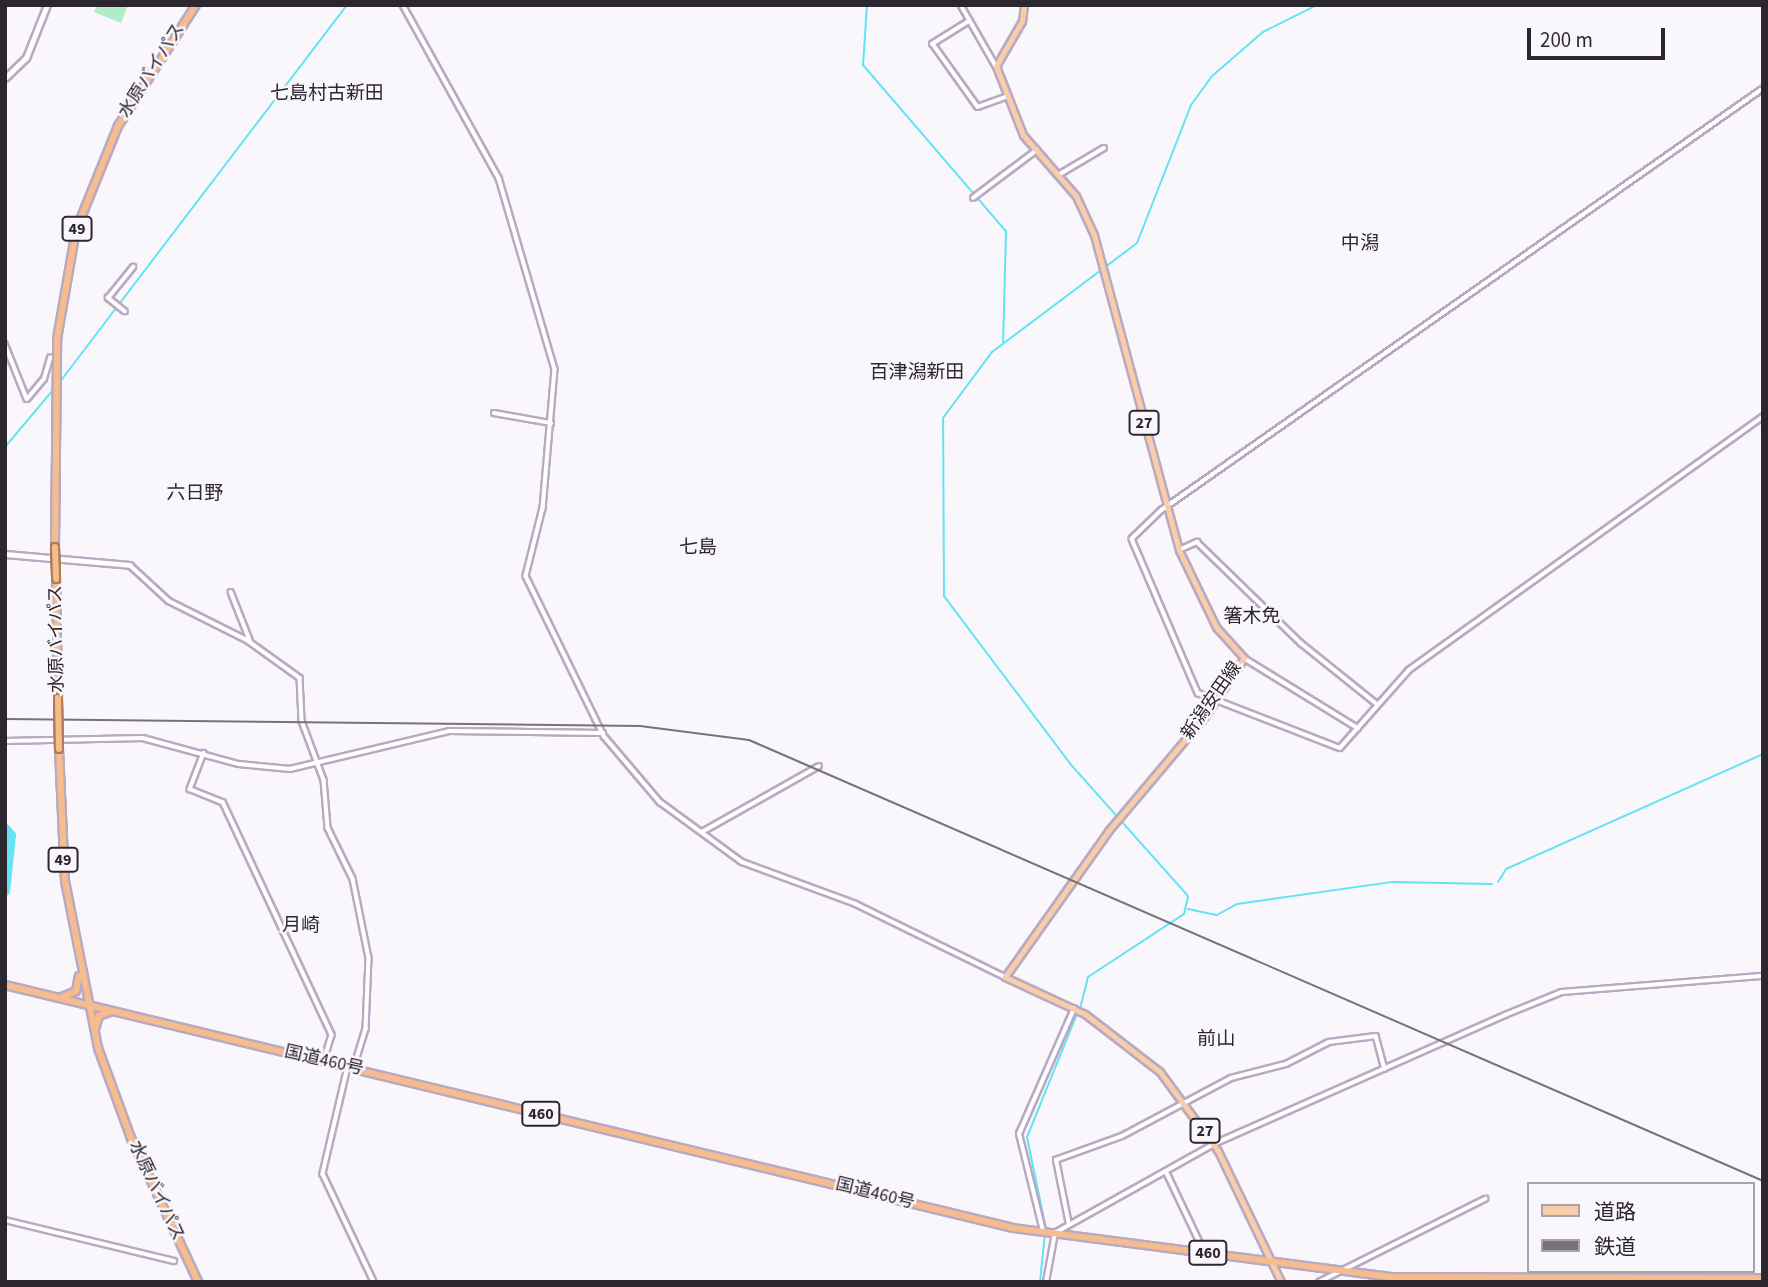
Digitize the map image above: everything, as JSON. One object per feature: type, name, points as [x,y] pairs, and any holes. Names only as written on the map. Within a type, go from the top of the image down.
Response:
[{"type":"highway","name":"水原バイパス","points":[[196,5],[135,94],[99,168],[76,230],[57,339],[54,454],[62,844],[79,971],[94,1032],[131,1138],[198,1282]]},
{"type":"highway","points":[[59,998],[76,991],[79,971]]},
{"type":"highway","name":"国道460号","points":[[5,985],[1050,1232],[1332,1270],[1462,1280],[1763,1278]]},
{"type":"highway","points":[[94,1032],[99,1016],[114,1011]]},
{"type":"main road","points":[[996,65],[1022,21],[1024,5]]},
{"type":"main road","name":"新潟安田線","points":[[996,65],[1023,135],[1060,174],[1076,196],[1101,257],[1179,550],[1216,627],[1244,658],[1216,701],[1114,823],[1005,977]]},
{"type":"main road","name":"27","points":[[1005,977],[1074,1007],[1144,1056],[1183,1101],[1214,1144],[1281,1282]]},
{"type":"street","points":[[5,78],[26,58],[47,5]]},
{"type":"street","points":[[403,5],[499,178],[555,369],[543,508],[526,576],[603,733],[641,784],[701,833],[750,866],[856,904],[1005,977]]},
{"type":"street","points":[[961,5],[996,65]]},
{"type":"street","points":[[971,20],[933,44],[978,107],[1009,95]]},
{"type":"street","points":[[1763,89],[1166,509],[1132,539],[1194,687],[1216,701],[1332,748],[1340,748],[1377,704],[1422,660],[1763,417]]},
{"type":"street","points":[[1060,174],[1104,148]]},
{"type":"street","points":[[975,197],[1037,150]]},
{"type":"street","points":[[125,312],[111,300],[133,267]]},
{"type":"street","points":[[5,344],[27,399],[44,379],[50,358]]},
{"type":"street","points":[[494,413],[551,423]]},
{"type":"street","points":[[1179,550],[1197,542],[1301,643],[1377,704]]},
{"type":"street","points":[[5,554],[128,565],[169,601],[250,642],[300,678],[302,721],[324,780],[328,828],[353,879],[369,958],[366,1029],[351,1067],[323,1170],[323,1184],[374,1282]]},
{"type":"street","points":[[232,592],[250,642]]},
{"type":"street","points":[[1244,658],[1358,728]]},
{"type":"street","points":[[5,741],[129,737],[278,769],[316,763],[449,731],[603,733]]},
{"type":"street","points":[[204,753],[190,789],[223,802],[332,1035],[324,1062]]},
{"type":"street","points":[[701,833],[819,766]]},
{"type":"street","points":[[1050,1232],[1069,1225],[1167,1173],[1214,1144],[1562,992],[1763,976]]},
{"type":"street","points":[[1046,1282],[1050,1232],[1018,1134],[1074,1007]]},
{"type":"street","points":[[1069,1225],[1056,1160],[1122,1136],[1183,1101],[1329,1042],[1376,1036],[1385,1070]]},
{"type":"street","points":[[1167,1173],[1205,1253]]},
{"type":"street","points":[[1319,1282],[1332,1270],[1485,1199]]},
{"type":"street","points":[[5,1220],[174,1261]]},
{"type":"green space","points":[[97,5],[128,5],[121,23],[94,12]]},
{"type":"waterway","points":[[59,383],[347,5]]},
{"type":"waterway","points":[[867,5],[863,65],[1006,231],[1003,343]]},
{"type":"waterway","points":[[1080,1009],[1088,977],[1184,914],[1188,896],[1072,766],[944,596],[943,418],[992,352],[1137,243],[1191,105],[1211,77],[1263,32],[1317,5]]},
{"type":"waterway","points":[[5,447],[53,390]]},
{"type":"waterway","points":[[1498,882],[1506,869],[1763,754]]},
{"type":"waterway","points":[[5,828],[11,835],[5,891]]},
{"type":"waterway","points":[[1188,909],[1217,915],[1237,904],[1392,882],[1492,884]]},
{"type":"waterway","points":[[1046,1229],[1027,1137],[1077,1014]]},
{"type":"waterway","points":[[1040,1282],[1045,1234]]},
{"type":"railway","points":[[5,719],[640,726],[749,740],[1763,1181]]},
{"type":"district","name":"七島村古新田","points":[[327,94]]},
{"type":"district","name":"中潟","points":[[1360,244]]},
{"type":"district","name":"百津潟新田","points":[[917,373]]},
{"type":"district","name":"六日野","points":[[195,494]]},
{"type":"district","name":"七島","points":[[698,548]]},
{"type":"district","name":"箸木免","points":[[1252,617]]},
{"type":"district","name":"月崎","points":[[301,926]]},
{"type":"district","name":"前山","points":[[1216,1040]]}]
